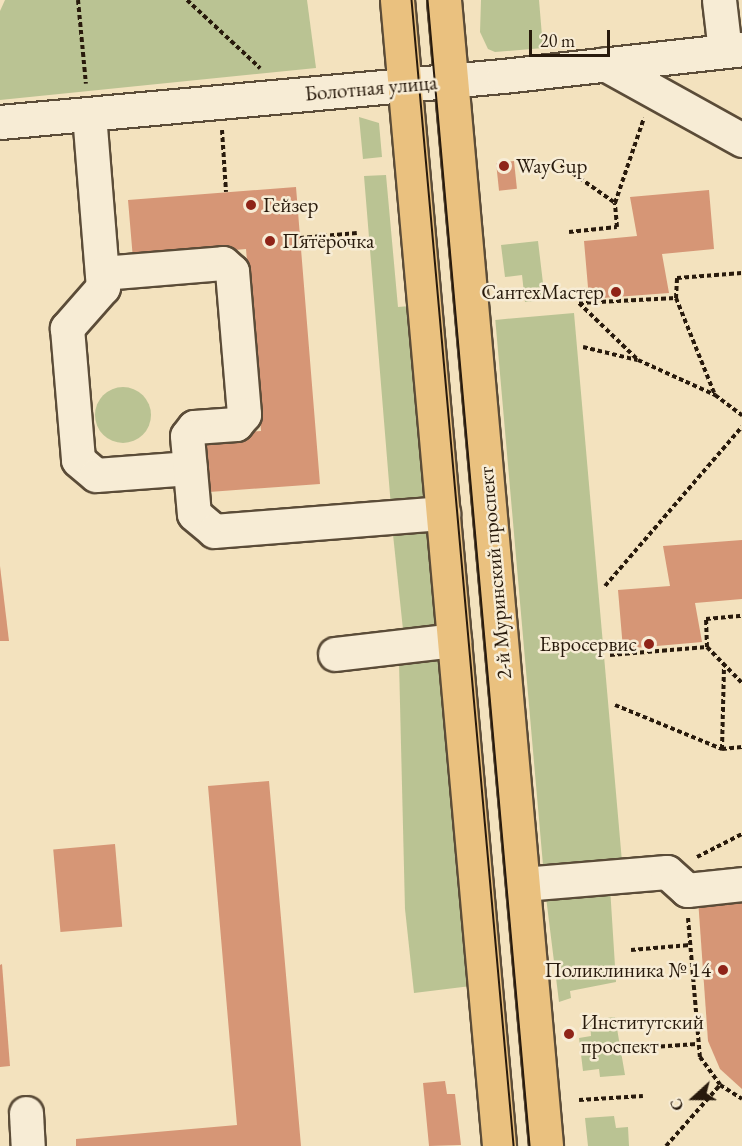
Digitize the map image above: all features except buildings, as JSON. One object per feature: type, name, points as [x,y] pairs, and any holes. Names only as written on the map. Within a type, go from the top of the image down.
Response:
[{"type":"main road","points":[[397,0],[499,1146]]},
{"type":"main road","name":"2-й Муринский проспект","points":[[444,0],[546,1146]]},
{"type":"street","points":[[719,0],[734,50]]},
{"type":"street","name":"Болотная улица","points":[[0,123],[450,81],[734,50]]},
{"type":"street","points":[[605,64],[742,140]]},
{"type":"street","points":[[89,114],[103,287],[68,328],[78,460],[96,475],[190,468]]},
{"type":"street","points":[[102,273],[223,263],[232,271],[244,414],[236,424],[194,427],[187,436],[194,514],[214,531],[443,513]]},
{"type":"street","points":[[335,654],[454,640]]},
{"type":"street","points":[[523,884],[677,881],[742,884]]},
{"type":"street","points":[[26,1113],[28,1146]]},
{"type":"path","points":[[78,0],[89,114]]},
{"type":"path","points":[[187,0],[263,70]]},
{"type":"path","points":[[569,232],[617,226],[615,203],[653,92]]},
{"type":"path","points":[[221,120],[226,192]]},
{"type":"path","points":[[561,165],[615,203]]},
{"type":"path","points":[[300,238],[357,233]]},
{"type":"path","points":[[715,395],[676,298],[677,278],[742,273]]},
{"type":"path","points":[[638,360],[579,303],[676,298]]},
{"type":"path","points":[[583,347],[638,360],[715,395],[742,415]]},
{"type":"path","points":[[605,586],[742,427]]},
{"type":"path","points":[[742,616],[706,619],[707,647],[742,683]]},
{"type":"path","points":[[610,655],[707,647]]},
{"type":"path","points":[[722,749],[724,665]]},
{"type":"path","points":[[615,705],[722,749],[742,747]]},
{"type":"path","points":[[742,834],[677,881],[690,945],[697,1044],[700,1057],[720,1085],[742,1099]]},
{"type":"path","points":[[631,950],[690,945]]},
{"type":"path","points":[[638,1048],[697,1044]]},
{"type":"path","points":[[666,1146],[720,1085]]},
{"type":"path","points":[[579,1100],[642,1095]]},
{"type":"green space","points":[[5,0],[307,0],[316,68],[0,100],[0,11]]},
{"type":"green space","points":[[481,0],[539,0],[543,48],[495,52],[488,49],[480,32]]},
{"type":"green space","points":[[359,117],[379,123],[382,157],[363,159]]},
{"type":"green space","points":[[386,175],[398,307],[410,306],[427,504],[391,507],[364,176]]},
{"type":"green space","points":[[538,241],[545,300],[525,302],[522,275],[505,277],[501,245]]},
{"type":"green space","points":[[574,313],[622,864],[543,871],[495,320]]},
{"type":"green space","points":[[123,387],[134,389],[143,395],[149,404],[151,415],[149,426],[143,435],[134,441],[123,443],[112,441],[103,435],[97,426],[95,415],[97,404],[103,395],[112,389]]},
{"type":"green space","points":[[429,523],[440,630],[403,634],[392,527]]},
{"type":"green space","points":[[442,657],[471,986],[414,993],[405,909],[399,662]]},
{"type":"green space","points":[[610,887],[616,982],[570,991],[571,998],[559,1002],[546,897]]},
{"type":"green space","points":[[615,1017],[625,1075],[600,1077],[599,1069],[583,1071],[579,1038],[591,1036],[590,1020]]},
{"type":"green space","points":[[614,1116],[616,1128],[628,1127],[629,1146],[588,1146],[585,1118]]},
{"type":"tram line","points":[[412,0],[514,1146]]},
{"type":"tram line","points":[[428,0],[530,1146]]},
{"type":"place","name":"WayCup","points":[[504,166]]},
{"type":"place","name":"Гейзер","points":[[251,205]]},
{"type":"place","name":"Пятёрочка","points":[[270,241]]},
{"type":"place","name":"СантехМастер","points":[[616,292]]},
{"type":"place","name":"Евросервис","points":[[649,644]]},
{"type":"place","name":"Поликлиника № 14","points":[[723,970]]},
{"type":"place","name":"Институтский проспект","points":[[569,1034]]}]
